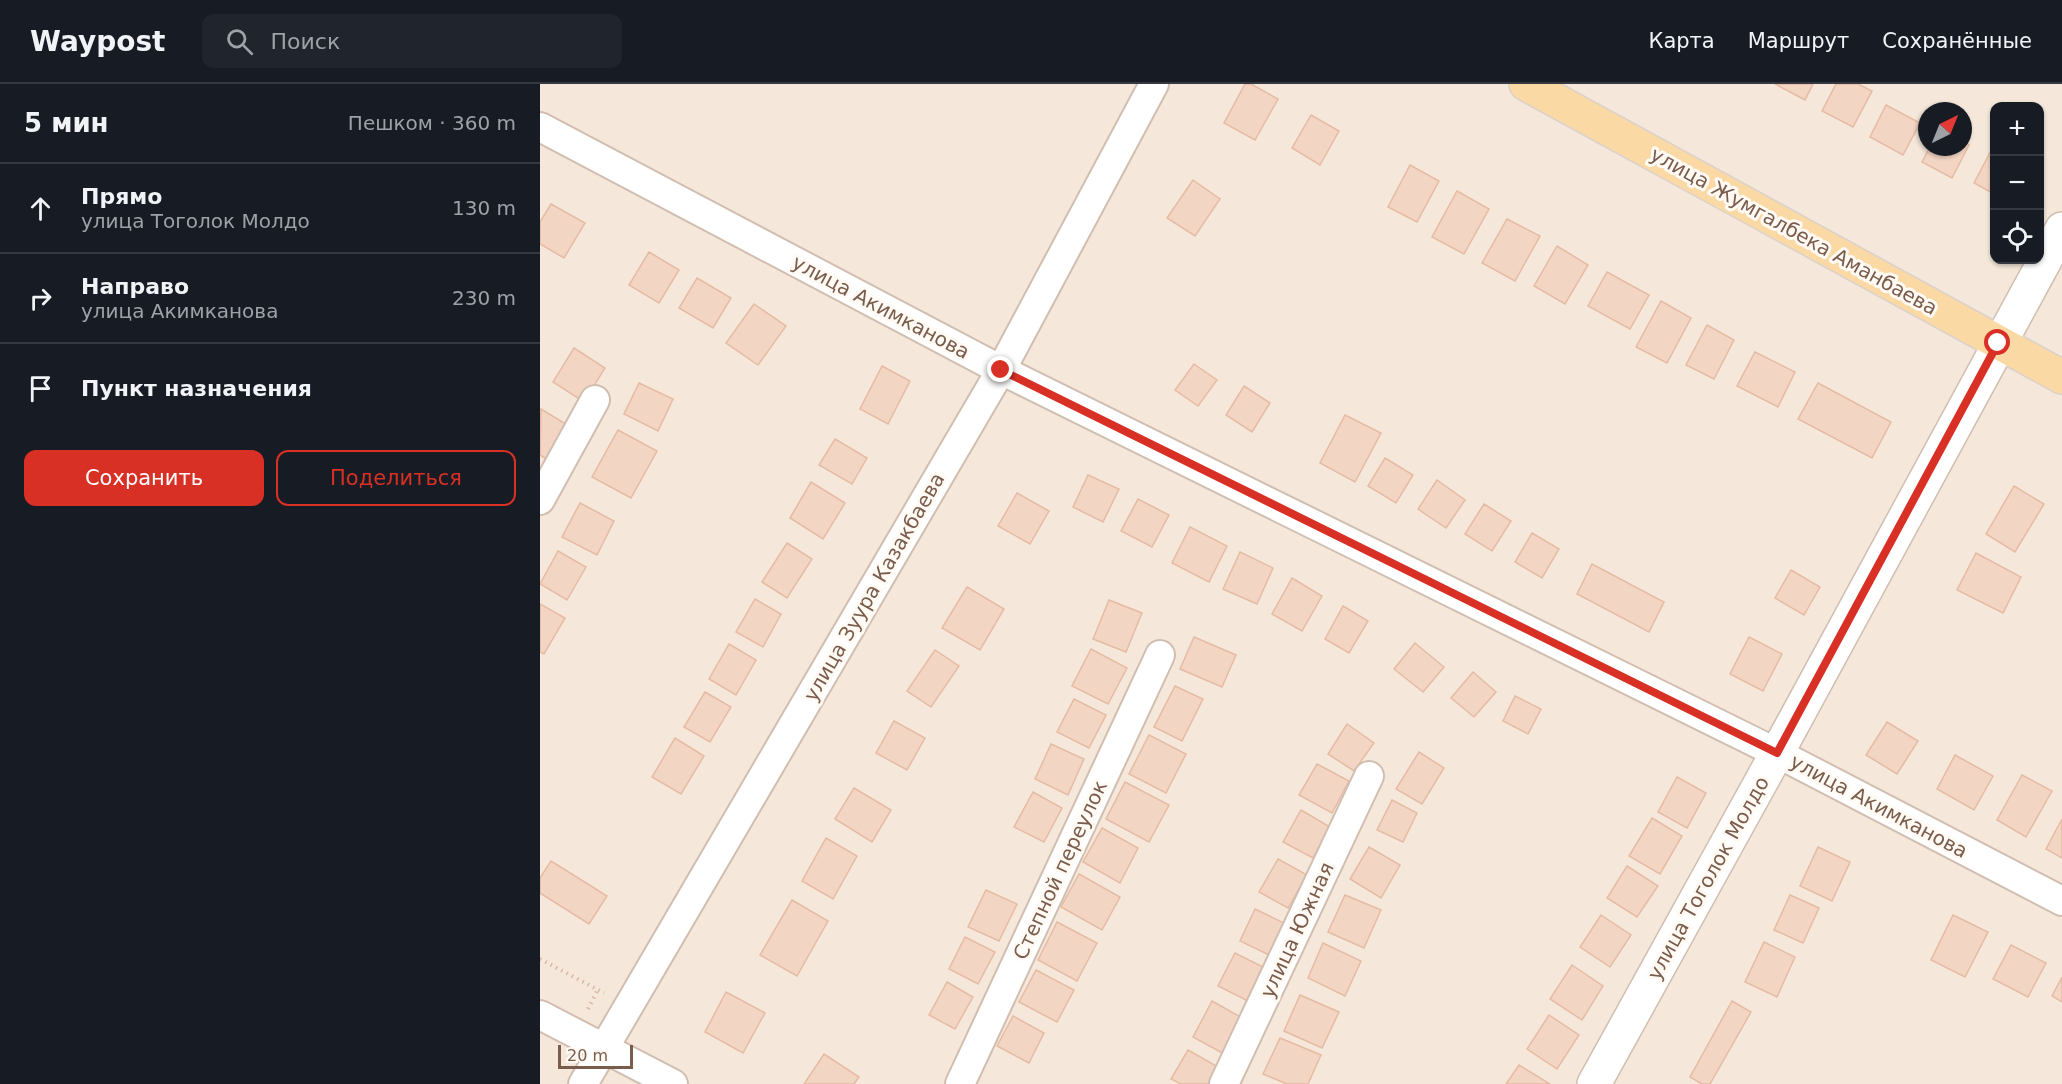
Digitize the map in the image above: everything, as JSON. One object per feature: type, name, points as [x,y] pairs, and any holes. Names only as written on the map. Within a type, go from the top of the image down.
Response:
[{"type":"main road","name":"улица Жумгалбека Аманбаева","points":[[1526,84],[2062,377]]},
{"type":"street","name":"улица Зуура Казакбаева","points":[[583,1084],[1001,370],[1154,84]]},
{"type":"street","name":"улица Акимканова","points":[[540,127],[1001,370],[1777,753],[2062,901]]},
{"type":"street","name":"улица Тоголок Молдо","points":[[1594,1084],[1777,753],[1998,343],[2062,230]]},
{"type":"street","points":[[540,500],[595,400]]},
{"type":"street","name":"Степной переулок","points":[[960,1084],[1160,655]]},
{"type":"street","name":"улица Южная","points":[[1224,1084],[1369,776]]},
{"type":"street","points":[[540,1015],[673,1084]]},
{"type":"path","points":[[540,959],[604,993]]},
{"type":"path","points":[[588,1009],[598,990]]},
{"type":"shaded area","points":[[540,84],[2062,84],[2062,1084],[540,1084]]},
{"type":"building","points":[[1245,84],[1251,84],[1278,99],[1255,140],[1224,123]]},
{"type":"building","points":[[1775,84],[1813,84],[1805,100]]},
{"type":"building","points":[[1836,84],[1858,84],[1872,91],[1853,127],[1822,111]]},
{"type":"building","points":[[1886,105],[1918,122],[1918,127],[1903,155],[1870,137]]},
{"type":"building","points":[[1311,115],[1339,131],[1320,165],[1292,148]]},
{"type":"building","points":[[1990,153],[1990,192],[1974,183]]},
{"type":"building","points":[[1925,156],[1963,156],[1952,178],[1922,162]]},
{"type":"building","points":[[1410,165],[1439,181],[1417,222],[1388,207]]},
{"type":"building","points":[[1193,180],[1220,199],[1195,236],[1167,218]]},
{"type":"building","points":[[1457,191],[1489,209],[1464,254],[1432,237]]},
{"type":"building","points":[[551,204],[585,223],[564,258],[540,244],[540,222]]},
{"type":"building","points":[[1507,219],[1540,236],[1515,281],[1482,263]]},
{"type":"building","points":[[1557,246],[1588,265],[1565,304],[1534,286]]},
{"type":"building","points":[[649,252],[679,270],[659,303],[629,285]]},
{"type":"building","points":[[1607,272],[1649,295],[1630,329],[1588,306]]},
{"type":"building","points":[[697,278],[731,298],[713,328],[679,308]]},
{"type":"building","points":[[1661,301],[1691,318],[1667,363],[1636,347]]},
{"type":"building","points":[[754,304],[786,326],[758,365],[726,343]]},
{"type":"building","points":[[1707,325],[1734,340],[1714,379],[1686,365]]},
{"type":"building","points":[[574,348],[605,368],[584,402],[553,382]]},
{"type":"building","points":[[1755,352],[1795,372],[1778,407],[1737,386]]},
{"type":"building","points":[[1194,364],[1217,380],[1198,406],[1175,390]]},
{"type":"building","points":[[882,366],[910,381],[888,424],[860,409]]},
{"type":"building","points":[[639,383],[673,399],[658,431],[624,414]]},
{"type":"building","points":[[1818,383],[1891,422],[1872,458],[1798,419]]},
{"type":"building","points":[[1244,386],[1270,403],[1252,432],[1226,415]]},
{"type":"building","points":[[541,409],[574,429],[553,463],[540,455]]},
{"type":"building","points":[[1345,415],[1381,433],[1355,482],[1320,463]]},
{"type":"building","points":[[618,430],[657,451],[631,498],[592,477]]},
{"type":"building","points":[[835,439],[867,458],[852,484],[819,465]]},
{"type":"building","points":[[1385,458],[1413,475],[1396,503],[1368,486]]},
{"type":"building","points":[[1088,475],[1119,489],[1103,522],[1073,507]]},
{"type":"building","points":[[1437,480],[1465,500],[1446,528],[1418,509]]},
{"type":"building","points":[[811,482],[845,503],[823,539],[790,518]]},
{"type":"building","points":[[2014,486],[2044,504],[2015,552],[1986,534]]},
{"type":"building","points":[[1017,493],[1049,511],[1030,544],[998,526]]},
{"type":"building","points":[[1138,499],[1169,515],[1152,547],[1121,531]]},
{"type":"building","points":[[580,503],[614,521],[597,555],[562,537]]},
{"type":"building","points":[[1484,504],[1511,521],[1492,551],[1465,534]]},
{"type":"building","points":[[1190,527],[1227,546],[1209,582],[1172,563]]},
{"type":"building","points":[[1532,533],[1559,549],[1542,578],[1515,562]]},
{"type":"building","points":[[787,543],[812,559],[787,598],[762,582]]},
{"type":"building","points":[[558,551],[586,567],[567,600],[540,584]]},
{"type":"building","points":[[1240,552],[1273,568],[1257,604],[1223,589]]},
{"type":"building","points":[[1976,553],[2021,577],[2003,613],[1957,590]]},
{"type":"building","points":[[1592,564],[1664,602],[1649,632],[1577,594]]},
{"type":"building","points":[[1791,570],[1820,587],[1804,615],[1775,598]]},
{"type":"building","points":[[1292,578],[1322,596],[1302,631],[1272,614]]},
{"type":"building","points":[[967,587],[1004,609],[980,650],[942,628]]},
{"type":"building","points":[[755,599],[781,614],[763,647],[736,632]]},
{"type":"building","points":[[1109,600],[1142,613],[1126,652],[1093,639]]},
{"type":"building","points":[[540,604],[565,618],[544,654],[540,652]]},
{"type":"building","points":[[1343,606],[1368,621],[1349,653],[1325,639]]},
{"type":"building","points":[[1194,637],[1236,655],[1222,687],[1180,669]]},
{"type":"building","points":[[1749,637],[1782,654],[1763,691],[1730,674]]},
{"type":"building","points":[[1415,643],[1444,667],[1423,692],[1394,669]]},
{"type":"building","points":[[729,644],[756,660],[736,695],[709,679]]},
{"type":"building","points":[[1091,649],[1127,668],[1108,704],[1072,686]]},
{"type":"building","points":[[935,650],[959,666],[931,707],[907,691]]},
{"type":"building","points":[[1473,672],[1496,692],[1474,717],[1451,698]]},
{"type":"building","points":[[1175,686],[1203,699],[1182,741],[1154,727]]},
{"type":"building","points":[[705,692],[731,707],[710,742],[684,727]]},
{"type":"building","points":[[1515,696],[1541,709],[1528,734],[1503,721]]},
{"type":"building","points":[[1074,699],[1106,715],[1089,748],[1057,732]]},
{"type":"building","points":[[894,721],[925,738],[907,770],[876,753]]},
{"type":"building","points":[[1887,722],[1918,741],[1897,774],[1866,755]]},
{"type":"building","points":[[1347,724],[1374,743],[1354,771],[1328,754]]},
{"type":"building","points":[[1149,735],[1186,754],[1166,793],[1129,774]]},
{"type":"building","points":[[675,738],[704,756],[681,794],[652,777]]},
{"type":"building","points":[[1051,744],[1084,759],[1068,795],[1035,779]]},
{"type":"building","points":[[1419,752],[1444,768],[1422,804],[1396,789]]},
{"type":"building","points":[[1955,755],[1993,776],[1974,810],[1937,789]]},
{"type":"building","points":[[1317,764],[1349,781],[1332,813],[1299,795]]},
{"type":"building","points":[[2022,775],[2052,791],[2026,837],[1997,820]]},
{"type":"building","points":[[1677,777],[1706,793],[1687,828],[1658,812]]},
{"type":"building","points":[[1125,782],[1169,805],[1149,842],[1106,819]]},
{"type":"building","points":[[854,788],[891,810],[872,842],[835,819]]},
{"type":"building","points":[[1033,792],[1062,808],[1044,842],[1014,827]]},
{"type":"building","points":[[1392,800],[1417,813],[1403,842],[1377,830]]},
{"type":"building","points":[[1301,810],[1330,827],[1313,858],[1283,842]]},
{"type":"building","points":[[1652,818],[1682,836],[1660,874],[1629,856]]},
{"type":"building","points":[[2062,819],[2062,858],[2046,849]]},
{"type":"building","points":[[1102,828],[1138,848],[1120,883],[1083,862]]},
{"type":"building","points":[[826,838],[857,856],[833,899],[802,881]]},
{"type":"building","points":[[1369,847],[1400,865],[1381,898],[1350,879]]},
{"type":"building","points":[[1818,847],[1850,862],[1832,901],[1800,886]]},
{"type":"building","points":[[1278,859],[1307,875],[1288,908],[1259,892]]},
{"type":"building","points":[[551,861],[607,896],[589,924],[540,893],[540,878]]},
{"type":"building","points":[[1627,866],[1658,886],[1637,917],[1607,898]]},
{"type":"building","points":[[1079,874],[1120,897],[1102,930],[1061,907]]},
{"type":"building","points":[[986,890],[1017,904],[999,941],[968,927]]},
{"type":"building","points":[[1345,895],[1381,910],[1364,948],[1328,932]]},
{"type":"building","points":[[1790,895],[1819,908],[1803,943],[1774,930]]},
{"type":"building","points":[[792,900],[828,921],[797,976],[760,955]]},
{"type":"building","points":[[1255,909],[1284,923],[1269,955],[1240,941]]},
{"type":"building","points":[[1601,915],[1631,935],[1610,967],[1580,947]]},
{"type":"building","points":[[1953,915],[1988,932],[1965,977],[1931,960]]},
{"type":"building","points":[[1057,922],[1097,943],[1077,981],[1038,960]]},
{"type":"building","points":[[965,937],[995,952],[978,984],[949,969]]},
{"type":"building","points":[[1764,942],[1795,957],[1777,997],[1745,982]]},
{"type":"building","points":[[1323,943],[1361,961],[1345,996],[1308,978]]},
{"type":"building","points":[[2011,945],[2046,963],[2028,997],[1993,979]]},
{"type":"building","points":[[1235,953],[1265,968],[1248,1001],[1218,986]]},
{"type":"building","points":[[1572,965],[1603,986],[1582,1020],[1550,999]]},
{"type":"building","points":[[1036,970],[1074,990],[1057,1022],[1019,1002]]},
{"type":"building","points":[[2062,977],[2062,1002],[2052,996]]},
{"type":"building","points":[[947,982],[973,997],[955,1029],[929,1015]]},
{"type":"building","points":[[726,992],[765,1013],[743,1053],[705,1032]]},
{"type":"building","points":[[1300,995],[1339,1012],[1322,1048],[1284,1031]]},
{"type":"building","points":[[1212,1001],[1244,1019],[1224,1054],[1193,1037]]},
{"type":"building","points":[[1732,1001],[1751,1012],[1710,1084],[1702,1084],[1690,1077]]},
{"type":"building","points":[[1549,1015],[1579,1035],[1557,1069],[1527,1049]]},
{"type":"building","points":[[1013,1016],[1044,1033],[1029,1063],[997,1046]]},
{"type":"building","points":[[1280,1038],[1321,1055],[1308,1084],[1287,1084],[1263,1074]]},
{"type":"building","points":[[1188,1050],[1218,1067],[1209,1084],[1181,1084],[1171,1079]]},
{"type":"building","points":[[824,1054],[859,1077],[854,1084],[804,1084]]},
{"type":"building","points":[[1519,1065],[1550,1084],[1506,1084]]},
{"type":"route","points":[[1001,370],[1777,753],[1998,343]]}]
